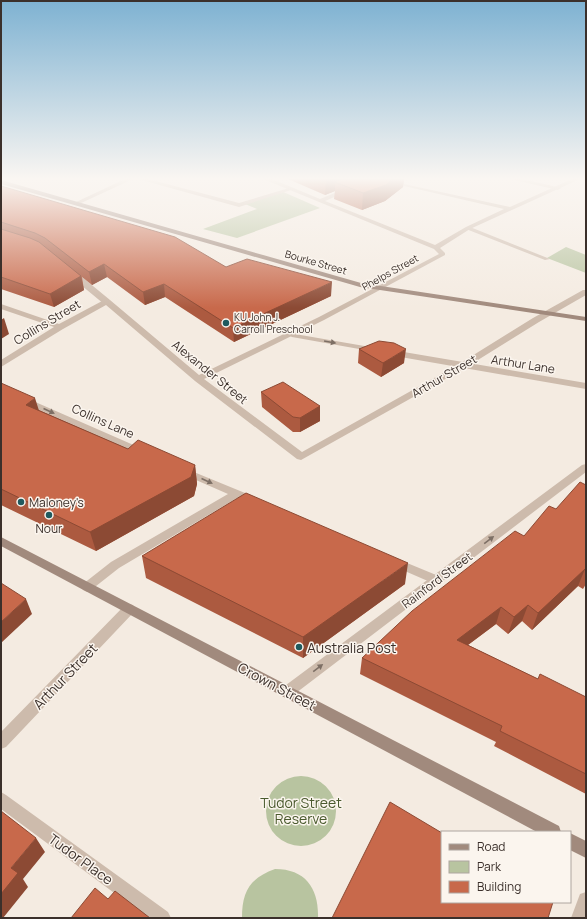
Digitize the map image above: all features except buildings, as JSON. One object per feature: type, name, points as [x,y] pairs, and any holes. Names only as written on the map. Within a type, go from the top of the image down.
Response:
[{"type":"street","name":"Bourke Street","points":[[142,222],[340,280],[382,288],[586,318]]},
{"type":"street","points":[[371,222],[436,248],[468,228],[482,222]]},
{"type":"street","points":[[468,228],[547,259]]},
{"type":"street","name":"Phelps Street","points":[[198,379],[292,335],[444,254],[436,248]]},
{"type":"street","name":"Alexander Street","points":[[68,271],[198,379],[301,457]]},
{"type":"street","name":"Arthur Street","points":[[301,457],[462,366],[586,292]]},
{"type":"street","name":"Collins Street","points":[[1,364],[60,327],[107,302]]},
{"type":"street","points":[[1,306],[60,327]]},
{"type":"street","name":"Arthur Lane","points":[[292,335],[462,366],[586,386]]},
{"type":"street","name":"Collins Lane","points":[[1,390],[151,456]]},
{"type":"street","points":[[173,466],[265,506]]},
{"type":"street","name":"Rainford Street","points":[[287,692],[586,467]]},
{"type":"street","points":[[87,587],[115,565],[236,494]]},
{"type":"street","name":"Crown Street","points":[[1,541],[551,831]]},
{"type":"street","points":[[386,558],[437,580]]},
{"type":"street","name":"Arthur Street","points":[[1,742],[129,609]]},
{"type":"street","name":"Tudor Place","points":[[1,800],[162,918]]},
{"type":"street","points":[[571,842],[586,850]]},
{"type":"street","points":[[580,918],[586,900]]},
{"type":"green space","points":[[222,222],[282,222],[237,238],[203,229]]},
{"type":"green space","points":[[566,247],[586,255],[586,273],[547,258]]},
{"type":"green space","name":"Tudor Street Reserve","points":[[294,776],[308,776],[321,782],[330,791],[334,797],[336,811],[334,825],[326,836],[315,844],[308,846],[294,846],[287,844],[276,836],[268,825],[266,818],[266,804],[268,797],[276,786],[287,778]]},
{"type":"green space","points":[[275,869],[295,873],[308,883],[316,898],[318,918],[242,918],[244,900],[249,887],[259,877]]},
{"type":"place","name":"KU John J. Carroll Preschool","points":[[226,323]]},
{"type":"place","name":"Maloney's","points":[[21,502]]},
{"type":"place","name":"Nour","points":[[49,515]]},
{"type":"place","name":"Australia Post","points":[[299,647]]}]
